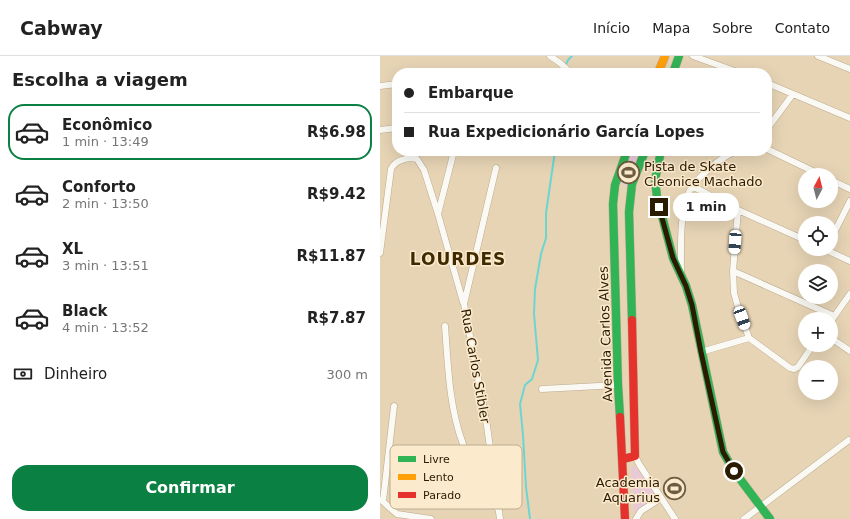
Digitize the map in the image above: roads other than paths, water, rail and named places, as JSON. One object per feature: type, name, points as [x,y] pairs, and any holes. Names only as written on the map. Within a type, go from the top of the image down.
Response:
[{"type":"street","points":[[550,56],[565,68]]},
{"type":"street","points":[[660,68],[665,56]]},
{"type":"street","points":[[675,68],[679,56]]},
{"type":"street","points":[[693,56],[726,68]]},
{"type":"street","points":[[818,56],[828,58],[850,69]]},
{"type":"street","points":[[380,86],[392,85]]},
{"type":"street","points":[[772,85],[850,118]]},
{"type":"street","points":[[772,123],[793,94]]},
{"type":"street","points":[[380,130],[392,129]]},
{"type":"street","points":[[772,151],[806,168]]},
{"type":"street","points":[[438,214],[453,156]]},
{"type":"street","name":"Avenida Carlos Alves","points":[[625,156],[614,194],[618,385],[625,519]]},
{"type":"street","points":[[643,156],[632,184],[629,212],[635,456],[675,519]]},
{"type":"street","points":[[660,156],[656,171],[655,189],[673,258],[692,305],[723,452],[734,471],[770,519]]},
{"type":"street","points":[[681,275],[683,212],[687,194],[692,186],[717,162],[727,156]]},
{"type":"street","points":[[380,253],[390,169],[394,164],[402,160],[414,158],[420,161],[424,170],[464,304]]},
{"type":"street","name":"Rua Carlos Stibler","points":[[490,445],[464,304],[496,168]]},
{"type":"street","points":[[838,183],[850,189]]},
{"type":"street","points":[[692,186],[738,210],[798,237]]},
{"type":"street","points":[[838,225],[850,201]]},
{"type":"street","points":[[738,210],[733,271],[734,293],[749,338],[790,368],[798,367],[808,352]]},
{"type":"street","points":[[838,255],[850,261]]},
{"type":"street","points":[[733,271],[820,312]]},
{"type":"street","points":[[837,312],[850,294]]},
{"type":"street","points":[[445,326],[452,397],[464,445]]},
{"type":"street","points":[[701,352],[749,338]]},
{"type":"street","points":[[838,343],[850,351]]},
{"type":"street","points":[[542,389],[618,385]]},
{"type":"street","points":[[394,406],[382,479],[381,500],[395,516],[431,519]]},
{"type":"street","points":[[744,519],[849,440]]},
{"type":"street","points":[[623,459],[635,456]]},
{"type":"street","points":[[636,519],[641,511],[661,498]]},
{"type":"waterway","points":[[564,68],[568,60],[572,56]]},
{"type":"waterway","points":[[530,519],[526,487],[520,404],[525,385],[532,379],[538,360],[534,314],[535,289],[541,254],[546,238],[546,213],[554,156]]},
{"type":"place","name":"Pista de Skate Cleonice Machado","points":[[629,173]]},
{"type":"place","name":"Academia Aquarius","points":[[675,489]]},
{"type":"district","name":"LOURDES","points":[[458,259]]}]
